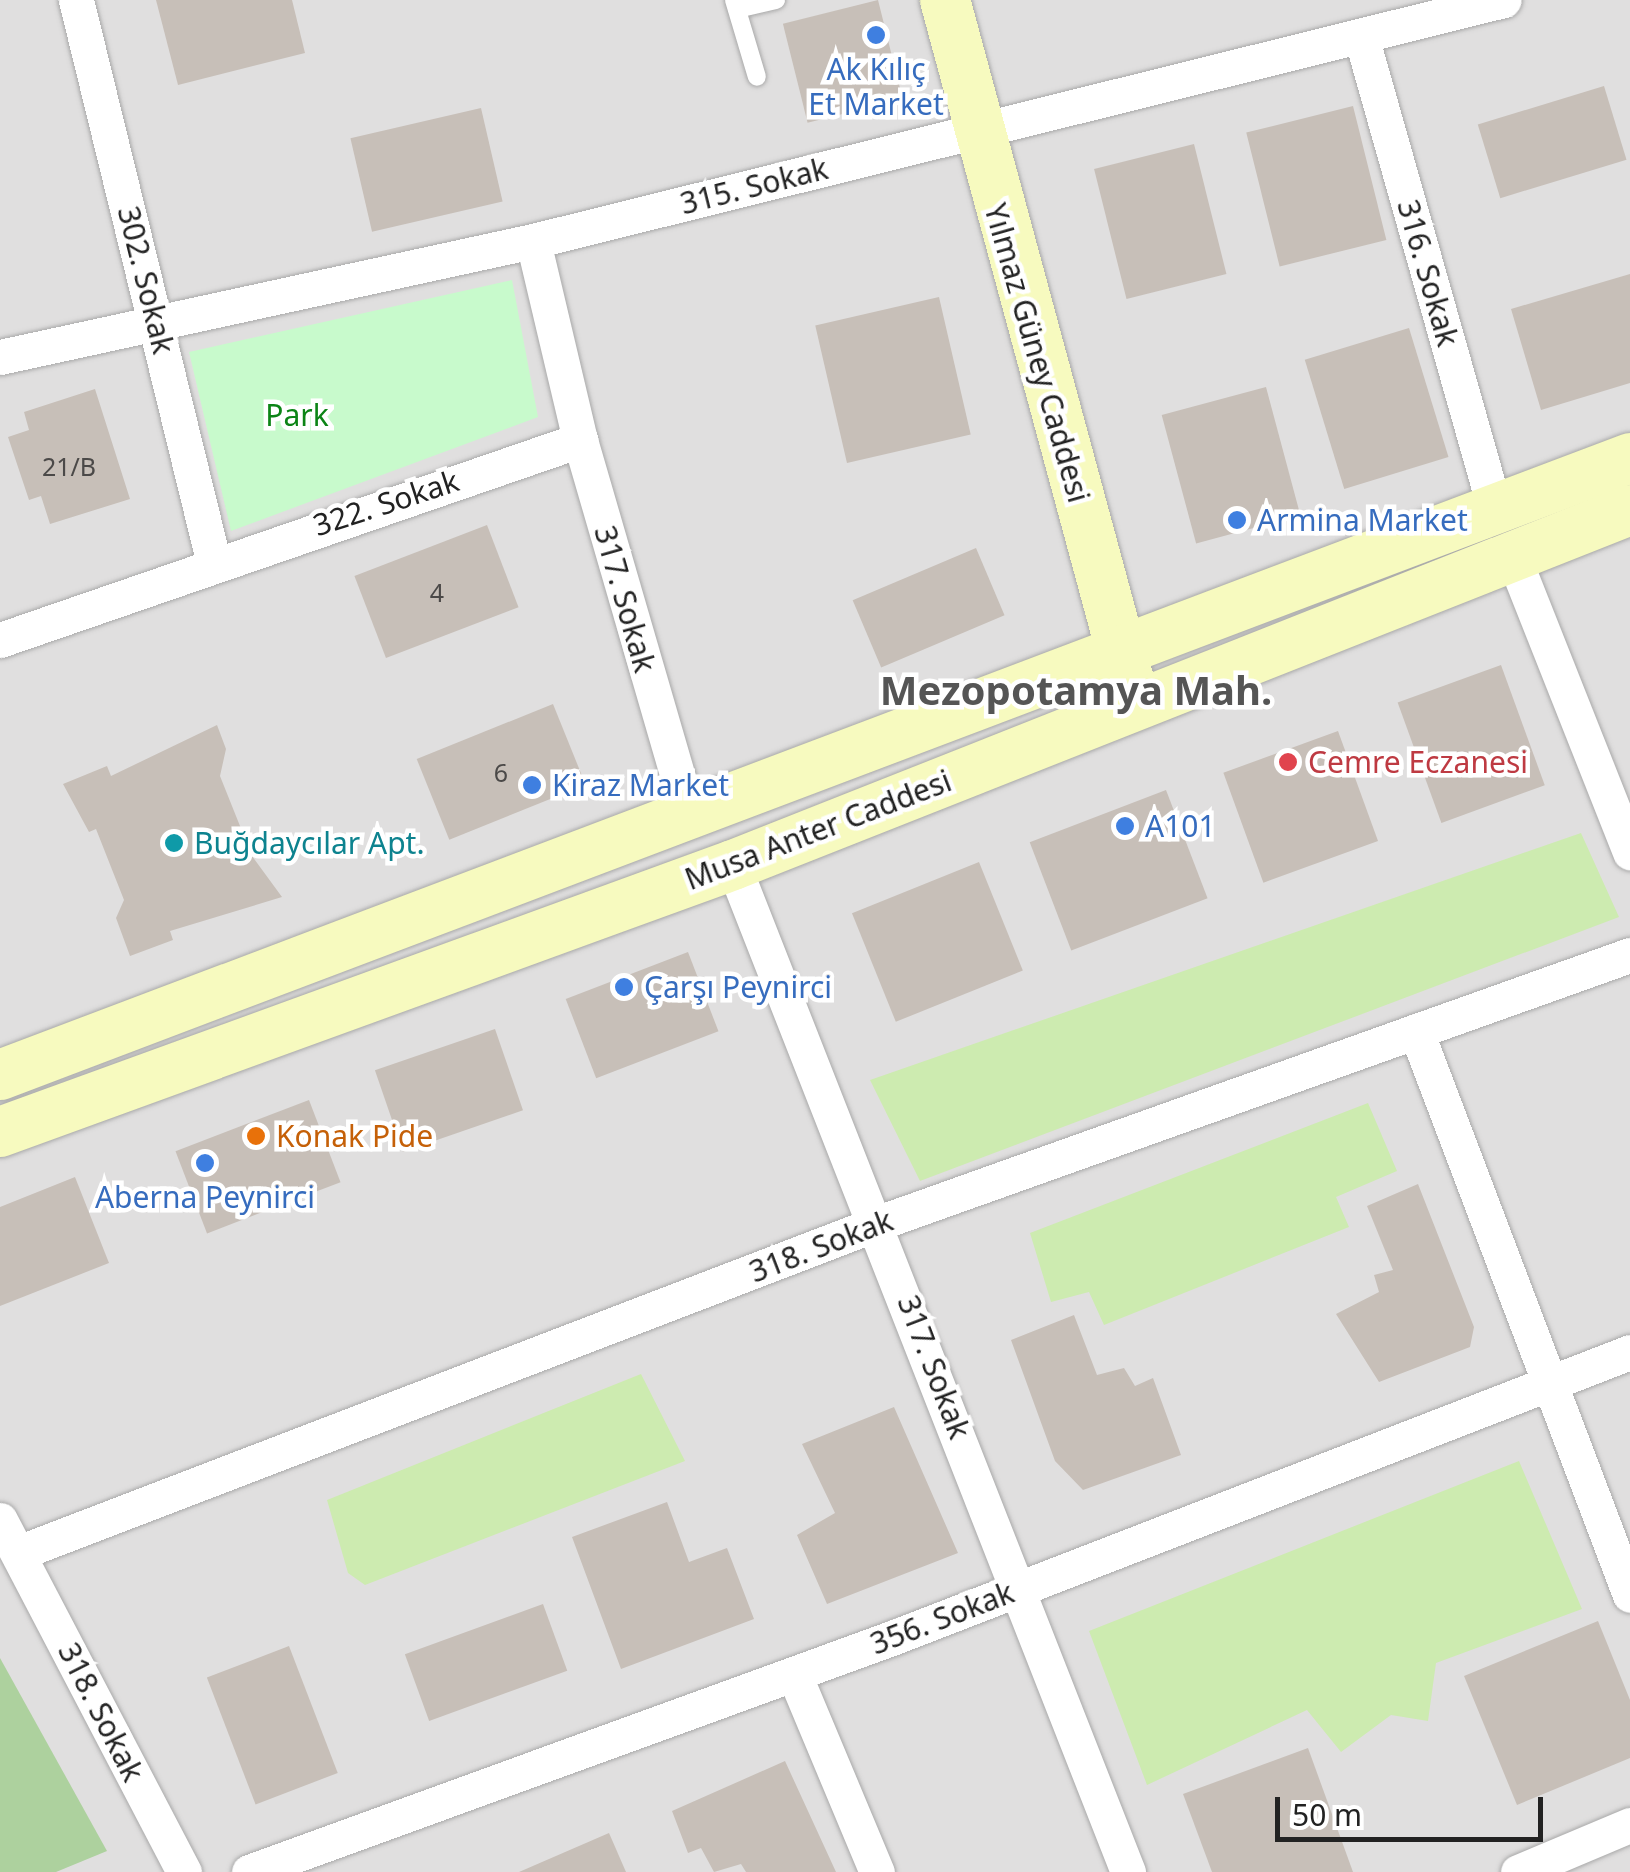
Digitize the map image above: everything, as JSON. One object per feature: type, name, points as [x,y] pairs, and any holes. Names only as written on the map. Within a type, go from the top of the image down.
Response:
[{"type":"main road","name":"Yılmaz Güney Caddesi","points":[[946,0],[974,132],[1136,704]]},
{"type":"main road","name":"Musa Anter Caddesi","points":[[0,1132],[734,864],[1136,704],[1503,532],[1630,458]]},
{"type":"main road","name":"Musa Anter Caddesi","points":[[0,1075],[1120,650],[1503,532],[1630,510]]},
{"type":"street","name":"302. Sokak","points":[[76,0],[213,560]]},
{"type":"street","name":"315. Sokak","points":[[0,357],[158,326],[533,241],[1504,0]]},
{"type":"street","name":"316. Sokak","points":[[1362,36],[1503,532],[1630,852]]},
{"type":"street","points":[[533,241],[580,440]]},
{"type":"street","name":"322. Sokak","points":[[0,640],[213,560],[580,440]]},
{"type":"street","name":"317. Sokak","points":[[580,440],[688,816]]},
{"type":"street","name":"317. Sokak","points":[[734,864],[878,1224],[1128,1872]]},
{"type":"street","name":"318. Sokak","points":[[18,1553],[878,1224],[1630,955]]},
{"type":"street","points":[[1416,1032],[1630,1595]]},
{"type":"street","name":"356. Sokak","points":[[249,1872],[794,1674],[1630,1352]]},
{"type":"street","name":"318. Sokak","points":[[0,1520],[184,1872]]},
{"type":"street","points":[[794,1674],[877,1872]]},
{"type":"street","points":[[1518,1872],[1630,1824]]},
{"type":"lane","points":[[757,77],[735,4],[776,0]]},
{"type":"shaded area","points":[[0,0],[1630,0],[1630,1872],[0,1872]]},
{"type":"green space","name":"Park","points":[[512,280],[538,417],[231,531],[189,352]]},
{"type":"green space","points":[[1581,833],[1619,917],[920,1181],[870,1080]]},
{"type":"green space","points":[[1368,1103],[1397,1171],[1336,1197],[1349,1227],[1104,1325],[1089,1292],[1051,1302],[1030,1233]]},
{"type":"green space","points":[[641,1374],[685,1461],[365,1585],[348,1573],[327,1500]]},
{"type":"green space","points":[[1519,1461],[1582,1609],[1436,1663],[1428,1721],[1391,1715],[1341,1752],[1307,1710],[1147,1785],[1089,1631]]},
{"type":"green space","points":[[0,1658],[107,1851],[56,1872],[0,1872]]},
{"type":"building","points":[[156,0],[292,0],[305,53],[178,85]]},
{"type":"building","points":[[878,0],[903,99],[808,123],[783,24]]},
{"type":"building","points":[[1604,86],[1627,160],[1500,198],[1478,125]]},
{"type":"building","points":[[1353,106],[1386,240],[1280,267],[1246,133]]},
{"type":"building","points":[[481,108],[503,202],[372,232],[350,138]]},
{"type":"building","points":[[1194,144],[1226,274],[1126,299],[1094,169]]},
{"type":"building","points":[[1630,274],[1630,383],[1541,410],[1511,309]]},
{"type":"building","points":[[939,297],[971,434],[847,463],[815,326]]},
{"type":"building","points":[[1409,328],[1448,457],[1344,489],[1305,360]]},
{"type":"building","points":[[1266,387],[1300,515],[1196,543],[1162,415]]},
{"type":"building","points":[[95,389],[130,499],[50,524],[41,496],[29,500],[8,437],[29,430],[24,412]]},
{"type":"building","points":[[487,525],[519,607],[386,658],[354,576]]},
{"type":"building","points":[[976,548],[1005,615],[881,668],[853,600]]},
{"type":"building","points":[[1501,665],[1545,785],[1441,823],[1398,703]]},
{"type":"building","points":[[553,704],[586,785],[449,840],[417,759]]},
{"type":"building","name":"Buğdaycılar Apt.","points":[[217,725],[226,749],[220,776],[252,856],[282,897],[170,931],[173,940],[130,956],[116,918],[124,900],[96,829],[89,832],[63,784],[107,766],[111,776]]},
{"type":"building","points":[[1338,731],[1378,841],[1263,883],[1223,773]]},
{"type":"building","points":[[1166,790],[1208,898],[1071,951],[1030,842]]},
{"type":"building","points":[[979,862],[1023,970],[896,1022],[852,913]]},
{"type":"building","points":[[688,952],[718,1031],[596,1078],[566,999]]},
{"type":"building","points":[[495,1029],[523,1110],[403,1152],[375,1070]]},
{"type":"building","points":[[309,1100],[341,1182],[207,1233],[175,1151]]},
{"type":"building","points":[[75,1177],[109,1263],[0,1306],[0,1207]]},
{"type":"building","points":[[1418,1184],[1474,1327],[1470,1347],[1379,1382],[1336,1314],[1379,1292],[1374,1275],[1393,1270],[1367,1206]]},
{"type":"building","points":[[1074,1315],[1097,1375],[1124,1368],[1135,1386],[1153,1378],[1181,1455],[1083,1490],[1055,1461],[1011,1340]]},
{"type":"building","points":[[894,1407],[958,1553],[827,1604],[797,1535],[835,1513],[802,1444]]},
{"type":"building","points":[[667,1502],[689,1562],[727,1548],[754,1619],[621,1669],[572,1537]]},
{"type":"building","points":[[543,1604],[567,1671],[429,1721],[405,1654]]},
{"type":"building","points":[[1598,1621],[1630,1700],[1630,1758],[1517,1805],[1464,1676]]},
{"type":"building","points":[[289,1646],[338,1773],[256,1805],[207,1678]]},
{"type":"building","points":[[1308,1748],[1353,1872],[1212,1872],[1183,1794]]},
{"type":"building","points":[[785,1761],[836,1872],[746,1872],[741,1864],[714,1872],[701,1848],[688,1853],[672,1811]]},
{"type":"building","points":[[609,1833],[626,1872],[519,1872]]},
{"type":"place","name":"Ak Kılıç Et Market","points":[[876,35]]},
{"type":"place","name":"Armina Market","points":[[1237,520]]},
{"type":"place","name":"Cemre Eczanesi","points":[[1288,762]]},
{"type":"place","name":"Kiraz Market","points":[[532,785]]},
{"type":"place","name":"A101","points":[[1125,826]]},
{"type":"place","name":"Buğdaycılar Apt.","points":[[174,843]]},
{"type":"place","name":"Çarşı Peynirci","points":[[624,987]]},
{"type":"place","name":"Konak Pide","points":[[256,1136]]},
{"type":"place","name":"Aberna Peynirci","points":[[205,1163]]},
{"type":"district","name":"Mezopotamya Mah.","points":[[1076,690]]}]
